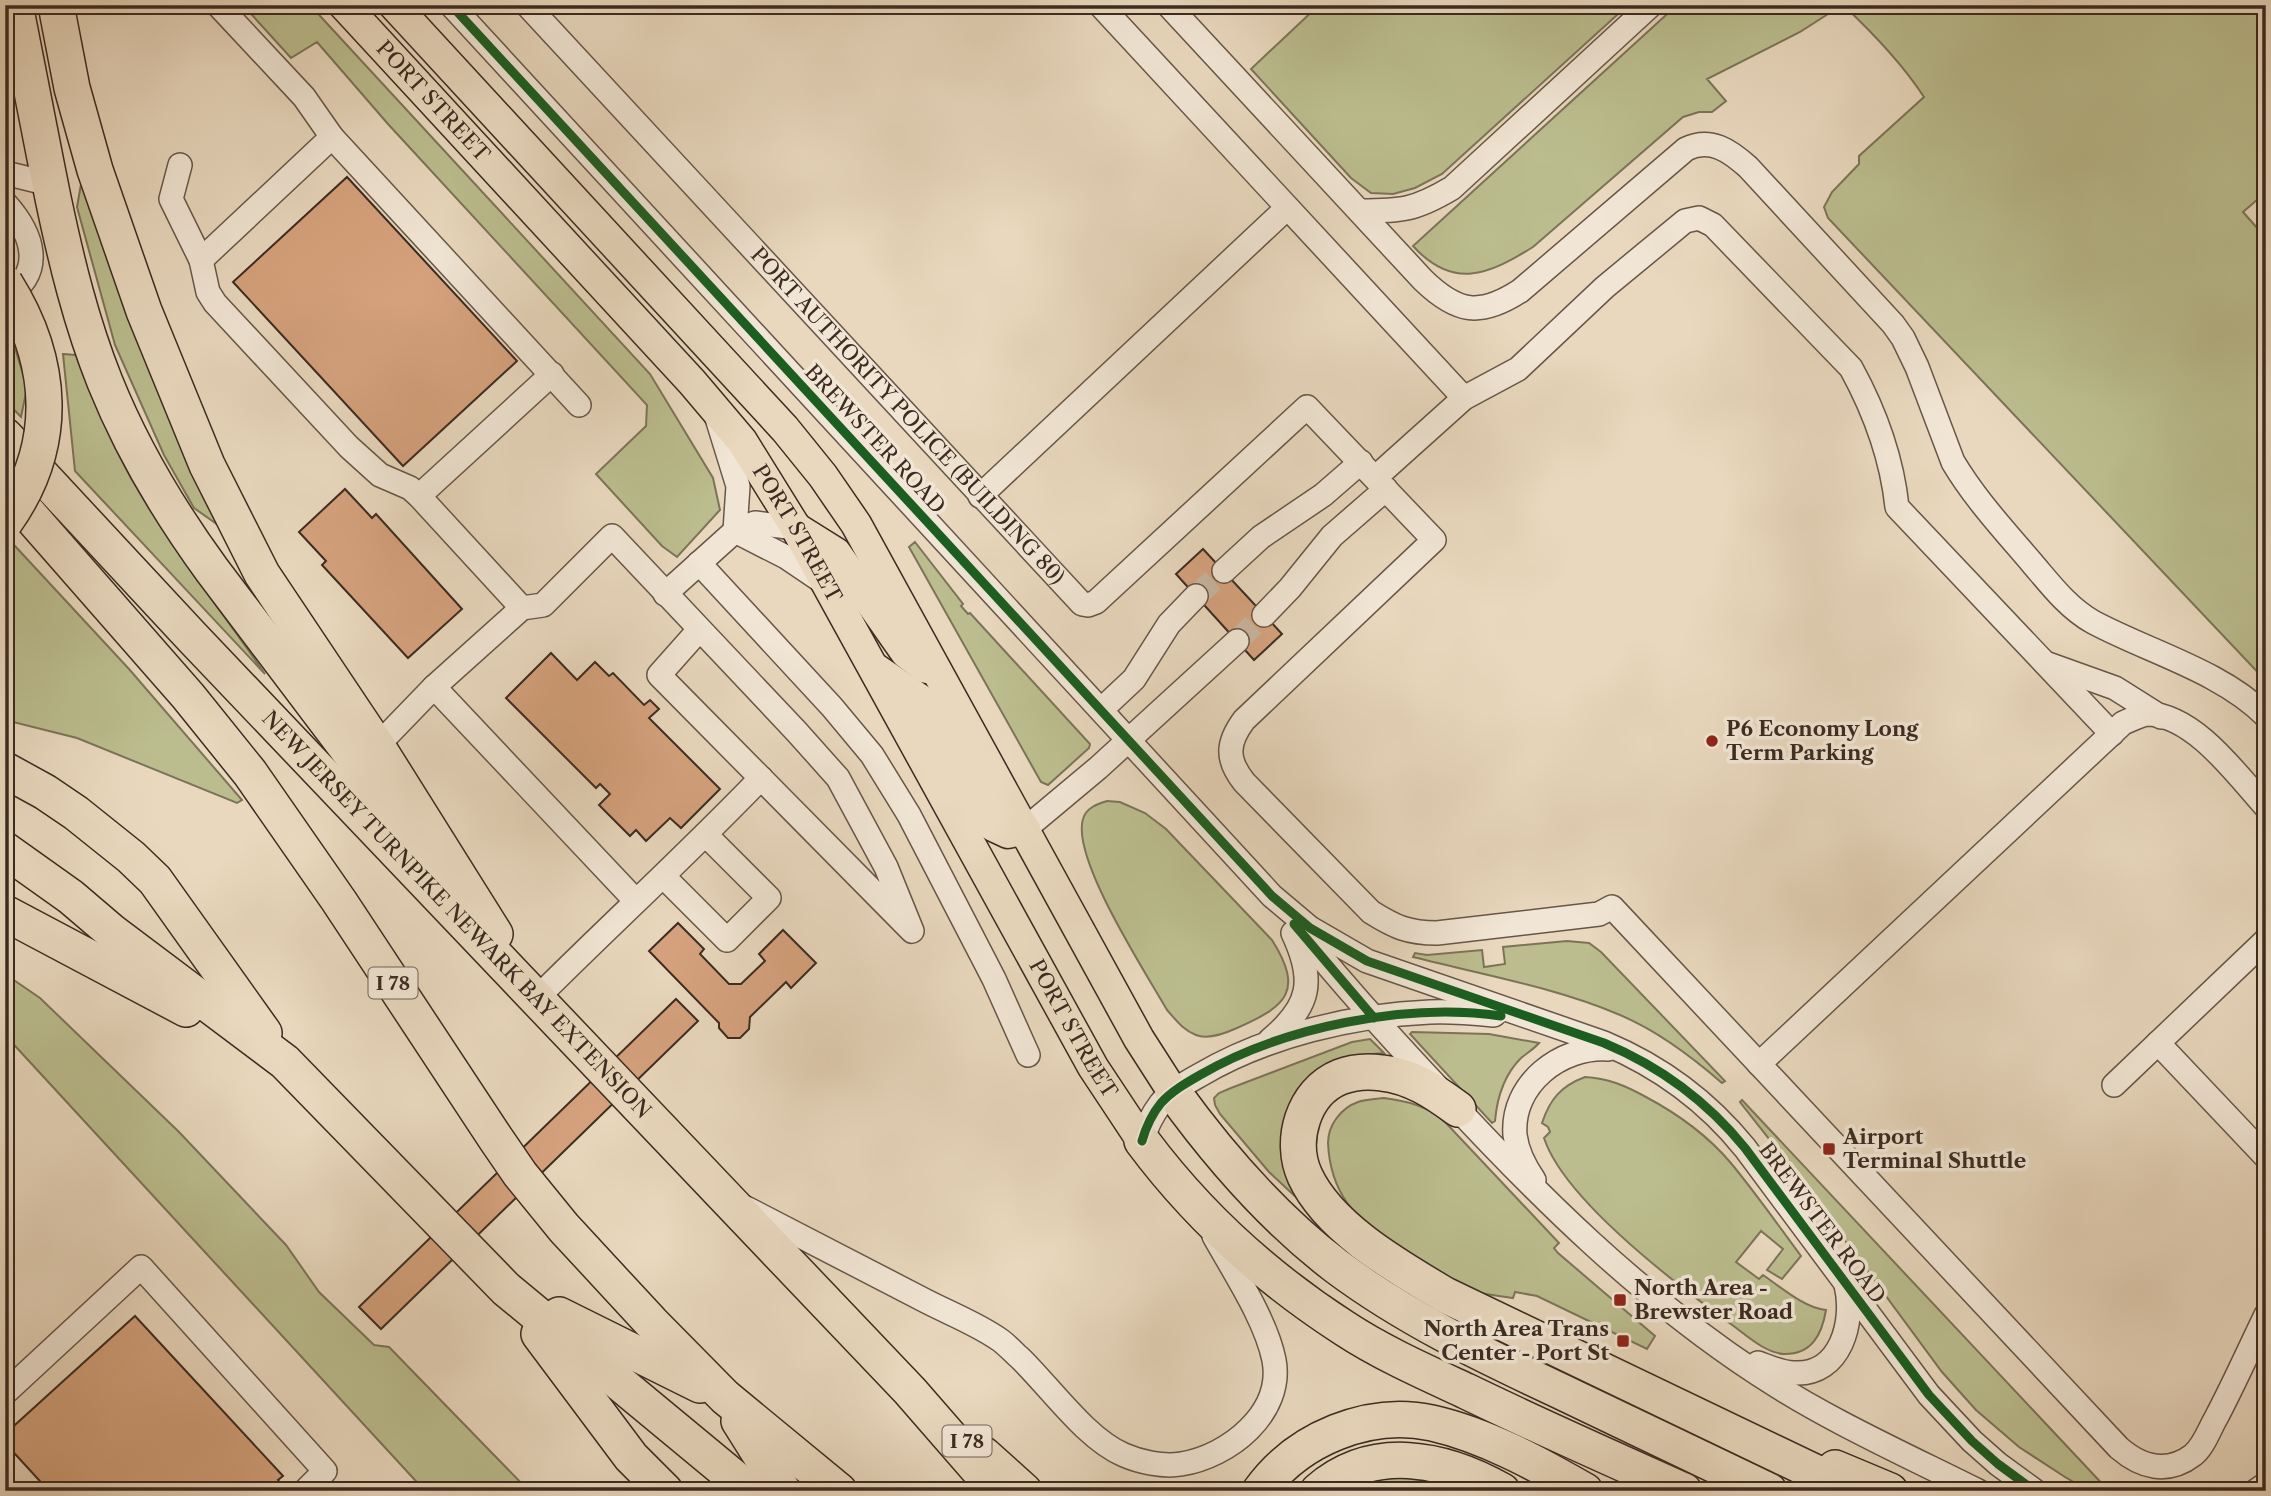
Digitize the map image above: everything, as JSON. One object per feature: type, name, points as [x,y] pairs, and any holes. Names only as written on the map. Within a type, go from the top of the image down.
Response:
[{"type":"highway","points":[[15,5],[50,184],[75,290],[97,361],[125,428],[158,491],[212,570],[536,999]]},
{"type":"highway","points":[[56,5],[72,88],[95,170],[144,311],[201,453],[262,574],[377,747],[536,999]]},
{"type":"highway","points":[[5,282],[33,338],[45,399],[43,432],[36,464],[22,496],[5,522]]},
{"type":"highway","name":"NEW JERSEY TURNPIKE NEWARK BAY EXTENSION","points":[[5,436],[191,636],[910,1391]]},
{"type":"highway","name":"I 78","points":[[5,487],[188,696],[250,773],[339,901],[520,1174],[564,1228],[725,1397],[839,1491]]},
{"type":"highway","points":[[5,770],[76,813],[155,880],[285,1062],[506,1289],[750,1491]]},
{"type":"highway","points":[[5,850],[71,897],[112,932],[285,1062]]},
{"type":"highway","points":[[5,913],[285,1062]]},
{"type":"highway","points":[[1458,1110],[1433,1091],[1397,1075],[1367,1072],[1340,1077],[1317,1094],[1304,1115],[1298,1139],[1301,1166],[1312,1189],[1335,1217],[1397,1265],[1471,1309],[1854,1491]]},
{"type":"highway","points":[[1173,1092],[1219,1152],[1258,1196],[1311,1244],[1371,1290],[1470,1348],[1769,1491]]},
{"type":"highway","points":[[1142,1141],[1201,1213],[1270,1275],[1345,1329],[1401,1360],[1545,1429],[1684,1491]]},
{"type":"highway","points":[[506,1289],[725,1397]]},
{"type":"highway","points":[[506,1289],[631,1457],[666,1491]]},
{"type":"highway","points":[[1634,1386],[1890,1491]]},
{"type":"highway","points":[[910,1391],[997,1491]]},
{"type":"highway","name":"I 78","points":[[910,1391],[972,1491]]},
{"type":"highway","name":"I 78","points":[[910,1391],[1024,1491]]},
{"type":"highway","name":"I 78","points":[[725,1397],[783,1491]]},
{"type":"highway","points":[[1260,1491],[1277,1471],[1303,1449],[1332,1433],[1385,1421],[1412,1420],[1462,1432],[1585,1491]]},
{"type":"highway","points":[[1545,1429],[1654,1491]]},
{"type":"highway","points":[[1462,1432],[1507,1457],[1558,1491]]},
{"type":"highway","points":[[1318,1491],[1348,1471],[1379,1461],[1394,1460],[1442,1465],[1466,1473],[1502,1491]]},
{"type":"highway","points":[[1711,1463],[1760,1491]]},
{"type":"main road","name":"PORT STREET","points":[[344,5],[713,405],[742,441],[796,528],[1093,1067],[1142,1141]]},
{"type":"main road","name":"PORT STREET","points":[[394,5],[805,452],[841,500],[1134,1029],[1173,1092]]},
{"type":"main road","points":[[796,528],[836,553],[906,653],[943,680]]},
{"type":"main road","points":[[872,667],[925,705],[993,826],[1008,833],[1025,829]]},
{"type":"street","points":[[218,5],[304,97],[332,137],[579,405]]},
{"type":"street","name":"BREWSTER ROAD","points":[[451,5],[1272,896],[1334,974],[1550,1207],[1646,1291],[1728,1354],[1834,1420],[1978,1491]]},
{"type":"street","name":"PORT AUTHORITY POLICE (BUILDING 80)","points":[[527,5],[1079,602],[1092,604],[1307,407],[1374,476]]},
{"type":"street","points":[[1100,5],[1464,398]]},
{"type":"street","points":[[1168,5],[1433,289],[1452,304],[1470,309],[1499,303],[1520,291],[1686,149],[1703,144],[1722,147],[1748,167],[1893,324],[1911,353],[1962,476],[1981,504],[2063,598],[2093,622],[2229,688],[2266,716]]},
{"type":"street","points":[[1360,211],[1395,211],[1416,207],[1451,188],[1651,5]]},
{"type":"street","points":[[201,260],[332,137]]},
{"type":"street","points":[[180,165],[171,200],[201,260],[205,282],[215,303],[349,447],[380,475],[410,488],[419,496],[522,608]]},
{"type":"street","points":[[5,173],[50,184]]},
{"type":"street","points":[[5,203],[26,236],[31,258],[30,272],[25,281],[19,289],[5,297]]},
{"type":"street","points":[[980,496],[1287,208]]},
{"type":"street","points":[[1264,615],[1332,536],[1374,476],[1464,398],[1518,369],[1605,287],[1685,221],[1699,218],[1713,225],[1851,368],[1863,389],[1894,477],[1897,507],[2112,734]]},
{"type":"street","points":[[419,496],[552,374]]},
{"type":"street","points":[[713,405],[737,486],[735,531]]},
{"type":"street","points":[[1224,571],[1255,543],[1323,495],[1374,476]]},
{"type":"street","points":[[1374,476],[1434,540],[1244,720],[1231,743],[1235,770],[1371,912],[1393,926],[1415,933],[1437,933],[1599,914],[1612,907],[2132,1459],[2146,1465],[2164,1466],[2178,1463],[2201,1446],[2266,1315]]},
{"type":"street","points":[[665,594],[735,531],[755,523],[796,528]]},
{"type":"street","points":[[735,531],[786,558],[827,586]]},
{"type":"street","points":[[377,747],[434,687],[522,608],[543,605],[612,536],[796,731],[838,778],[886,867],[912,930],[659,675],[699,629]]},
{"type":"street","points":[[699,563],[832,707],[872,755],[915,827],[993,979],[1028,1055]]},
{"type":"street","points":[[1101,710],[1134,679],[1169,624],[1196,596]]},
{"type":"street","points":[[1025,829],[1098,768],[1237,641]]},
{"type":"street","points":[[2044,663],[2115,688],[2161,717]]},
{"type":"street","points":[[434,687],[635,900]]},
{"type":"street","points":[[1759,1064],[2123,723],[2147,714],[2169,719],[2193,732],[2216,752],[2266,807]]},
{"type":"street","points":[[536,999],[635,900],[706,835],[761,778]]},
{"type":"street","points":[[663,876],[727,940],[769,898],[706,835]]},
{"type":"street","points":[[1264,1045],[1281,1031],[1300,1008],[1307,984],[1306,969],[1297,944],[1272,896]]},
{"type":"street","name":"BREWSTER ROAD","points":[[1272,896],[1310,928],[1367,961],[1621,1050],[1672,1080],[1718,1118],[1745,1148],[1911,1373],[1950,1419],[1998,1464],[2035,1491]]},
{"type":"street","points":[[2115,1085],[2266,940]]},
{"type":"street","name":"BREWSTER ROAD","points":[[1142,1141],[1152,1116],[1173,1092],[1212,1068],[1264,1045],[1374,1018],[1419,1013],[1493,1014],[1546,1024]]},
{"type":"street","points":[[2158,1043],[2266,1157]]},
{"type":"street","points":[[1550,1207],[1523,1162],[1515,1138],[1521,1101],[1534,1078],[1558,1060],[1585,1050],[1621,1050]]},
{"type":"street","points":[[725,1197],[1001,1340],[1106,1446],[1124,1455],[1164,1464],[1181,1464],[1201,1459],[1238,1439],[1256,1423],[1265,1408],[1275,1373],[1274,1360],[1258,1318],[1201,1213]]},
{"type":"street","points":[[5,1393],[141,1267],[325,1471],[305,1491]]},
{"type":"street","points":[[1728,1354],[1793,1374],[1815,1370],[1833,1356],[1845,1336],[1850,1307],[1845,1283]]},
{"type":"street","points":[[2256,1491],[2266,1484]]},
{"type":"green space","points":[[243,5],[310,5],[650,374],[713,478],[720,510],[677,557],[662,546],[596,474],[646,426],[647,405],[388,124],[317,42],[291,58]]},
{"type":"green space","points":[[1319,5],[1628,5],[1442,174],[1415,188],[1393,194],[1371,193],[1351,178],[1251,69]]},
{"type":"green space","points":[[1677,5],[1842,5],[1800,32],[1707,79],[1726,101],[1712,112],[1699,112],[1683,117],[1533,247],[1517,257],[1486,271],[1457,273],[1442,269],[1413,246]]},
{"type":"green space","points":[[1843,5],[2266,5],[2266,192],[2243,212],[2266,238],[2266,681],[1828,218],[1824,207],[1832,192],[1859,164],[1859,156],[1924,97],[1886,48]]},
{"type":"green space","points":[[84,167],[221,527],[194,508],[164,455],[115,345],[77,207]]},
{"type":"green space","points":[[5,314],[27,388],[21,417],[5,400]]},
{"type":"green space","points":[[63,354],[76,355],[108,433],[146,504],[265,674],[75,471]]},
{"type":"green space","points":[[915,542],[963,604],[961,606],[1090,744],[1089,748],[1048,785],[1041,782],[909,547]]},
{"type":"green space","points":[[15,546],[129,669],[242,800],[237,803],[77,738],[5,720],[5,556]]},
{"type":"green space","points":[[1107,801],[1120,802],[1145,813],[1166,829],[1272,940],[1287,972],[1285,995],[1278,1004],[1237,1028],[1206,1037],[1187,1030],[1167,1010],[1128,944],[1088,860],[1082,837],[1084,815],[1089,809]]},
{"type":"green space","points":[[1567,941],[1589,943],[1601,952],[1725,1081],[1722,1083],[1661,1036],[1596,1005],[1545,989],[1413,957],[1415,953],[1427,955],[1482,950],[1484,967],[1505,964],[1503,947]]},
{"type":"green space","points":[[5,974],[40,998],[179,1132],[286,1245],[319,1292],[374,1345],[389,1347],[529,1491],[425,1491],[5,1035]]},
{"type":"green space","points":[[1410,1034],[1489,1034],[1539,1043],[1521,1058],[1510,1072],[1500,1095],[1495,1121],[1492,1123]]},
{"type":"green space","points":[[1370,1039],[1384,1053],[1348,1058],[1316,1074],[1300,1201],[1269,1172],[1220,1114],[1214,1098],[1231,1088],[1352,1042]]},
{"type":"green space","points":[[1585,1077],[1617,1083],[1657,1103],[1680,1117],[1730,1162],[1801,1256],[1782,1279],[1767,1270],[1783,1249],[1761,1231],[1736,1262],[1759,1279],[1763,1275],[1810,1306],[1826,1310],[1822,1327],[1808,1347],[1783,1354],[1768,1350],[1754,1341],[1652,1263],[1597,1213],[1574,1187],[1556,1162],[1544,1138],[1550,1132],[1542,1123],[1557,1094]]},
{"type":"green space","points":[[1384,1098],[1417,1105],[1446,1123],[1559,1243],[1554,1248],[1558,1253],[1655,1336],[1647,1349],[1537,1296],[1515,1292],[1513,1298],[1476,1292],[1464,1287],[1408,1253],[1357,1214],[1343,1197],[1333,1175],[1328,1143],[1330,1130],[1346,1108],[1361,1101]]},
{"type":"green space","points":[[1742,1100],[2109,1491],[2089,1491],[2065,1477],[2019,1447],[1976,1410],[1942,1372],[1740,1102]]},
{"type":"green space","points":[[1424,1473],[1469,1491],[1347,1491],[1360,1480]]},
{"type":"building","points":[[347,177],[517,361],[403,466],[233,282]]},
{"type":"building","points":[[345,489],[372,518],[376,514],[462,609],[408,658],[322,565],[326,561],[299,532]]},
{"type":"building","points":[[1203,549],[1282,634],[1254,660],[1176,574]]},
{"type":"building","points":[[551,653],[577,680],[595,662],[609,676],[613,673],[644,705],[650,700],[659,709],[649,718],[720,789],[681,828],[670,818],[646,841],[636,830],[630,836],[599,805],[610,794],[600,784],[596,788],[506,698]]},
{"type":"building","points":[[678,923],[704,949],[700,954],[729,984],[741,984],[765,961],[759,954],[783,930],[816,963],[791,988],[786,982],[750,1017],[749,1029],[740,1038],[728,1038],[719,1028],[719,1023],[649,951]]},
{"type":"building","points":[[676,999],[698,1021],[381,1329],[359,1307]]},
{"type":"building","points":[[135,1316],[283,1476],[278,1480],[282,1485],[276,1491],[49,1491],[5,1443],[5,1434]]},
{"type":"tunnel","points":[[1196,596],[1224,571]]},
{"type":"tunnel","points":[[1237,641],[1264,615]]},
{"type":"cycle path","points":[[451,5],[1272,896],[1310,928],[1367,961],[1604,1043],[1644,1062],[1681,1086],[1715,1115],[1745,1148],[1929,1395],[1972,1441],[2035,1491]]},
{"type":"cycle path","points":[[1294,924],[1374,1018]]},
{"type":"cycle path","points":[[1142,1141],[1155,1112],[1174,1091],[1233,1058],[1269,1044],[1346,1022],[1387,1016],[1426,1013],[1501,1016]]},
{"type":"place","name":"P6 Economy Long Term Parking","points":[[1712,741]]},
{"type":"place","name":"Airport Terminal Shuttle","points":[[1829,1149]]},
{"type":"place","name":"North Area - Brewster Road","points":[[1620,1300]]},
{"type":"place","name":"North Area Trans Center - Port St","points":[[1623,1341]]}]
